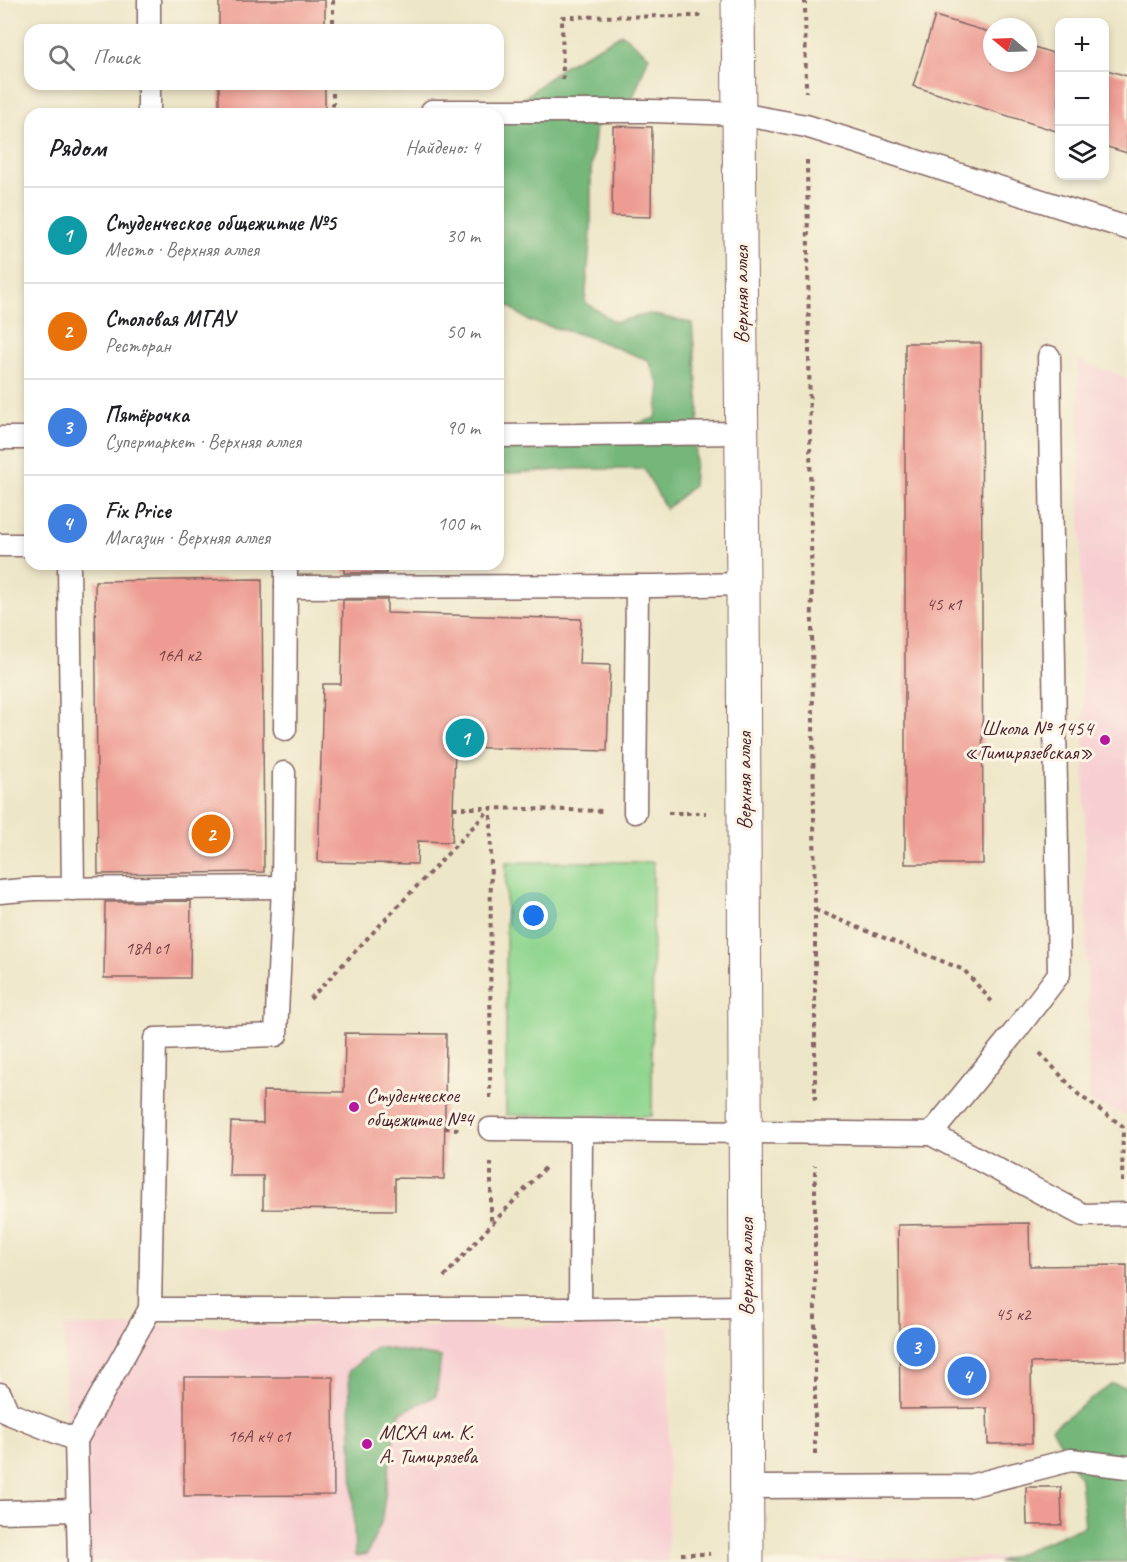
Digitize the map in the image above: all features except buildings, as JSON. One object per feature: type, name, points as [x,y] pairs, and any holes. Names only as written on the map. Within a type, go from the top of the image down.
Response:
[{"type":"street","name":"Верхняя аллея","points":[[733,1558],[746,1487],[746,1133],[738,0]]},
{"type":"lane","points":[[149,0],[149,24]]},
{"type":"lane","points":[[149,90],[149,108]]},
{"type":"lane","points":[[504,111],[652,111],[739,114],[806,126],[1127,228]]},
{"type":"lane","points":[[931,1134],[1059,974],[1049,357]]},
{"type":"lane","points":[[504,436],[742,433]]},
{"type":"lane","points":[[0,438],[24,438]]},
{"type":"lane","points":[[0,545],[24,545]]},
{"type":"lane","points":[[69,570],[73,889]]},
{"type":"lane","points":[[285,729],[286,570]]},
{"type":"lane","points":[[286,587],[743,584]]},
{"type":"lane","points":[[635,812],[637,586]]},
{"type":"lane","points":[[79,1562],[76,1440],[150,1309],[155,1039],[276,1035],[283,887],[284,773]]},
{"type":"lane","points":[[0,892],[283,887]]},
{"type":"lane","points":[[490,1129],[931,1134],[1083,1215],[1124,1214]]},
{"type":"lane","points":[[580,1309],[581,1131]]},
{"type":"lane","points":[[150,1309],[746,1307]]},
{"type":"lane","points":[[0,1394],[8,1413],[76,1440]]},
{"type":"lane","points":[[746,1487],[969,1486],[1071,1460],[1127,1467]]},
{"type":"lane","points":[[0,1512],[78,1510]]},
{"type":"path","points":[[333,0],[333,24]]},
{"type":"path","points":[[805,0],[815,910],[815,1486]]},
{"type":"path","points":[[563,111],[562,17],[701,16]]},
{"type":"path","points":[[333,90],[333,108]]},
{"type":"path","points":[[453,808],[744,814]]},
{"type":"path","points":[[276,1035],[491,808]]},
{"type":"path","points":[[491,808],[491,1225]]},
{"type":"path","points":[[815,910],[964,970],[1079,1095],[1125,1128],[1124,1214]]},
{"type":"path","points":[[416,1309],[491,1225],[581,1131]]},
{"type":"path","points":[[681,1554],[733,1558]]},
{"type":"shaded area","name":"Школа № 1454 «Тимирязевская»","points":[[1078,360],[1127,378],[1127,1115],[1089,1102]]},
{"type":"shaded area","name":"МСХА им. К. А. Тимирязева","points":[[64,1326],[669,1326],[668,1562],[68,1562]]},
{"type":"shaded area","points":[[820,1558],[1127,1558],[1127,1562],[820,1562]]},
{"type":"green space","points":[[622,34],[649,56],[627,113],[596,126],[591,171],[591,232],[585,302],[615,322],[649,314],[692,323],[699,408],[693,486],[666,509],[644,469],[575,469],[504,474],[504,441],[557,448],[656,418],[660,386],[648,360],[586,336],[529,321],[504,302],[504,114],[564,66]]},
{"type":"green space","points":[[506,862],[653,862],[652,1116],[506,1115]]},
{"type":"green space","points":[[377,1347],[441,1357],[436,1396],[400,1413],[393,1442],[381,1523],[367,1554],[355,1556],[349,1371]]},
{"type":"green space","points":[[1112,1384],[1127,1387],[1127,1562],[998,1562],[1085,1526],[1080,1479],[1052,1428]]},
{"type":"place","name":"Студенческое общежитие №5","points":[[465,738]]},
{"type":"place","name":"Школа № 1454 «Тимирязевская»","points":[[1105,740]]},
{"type":"place","name":"Столовая МГАУ","points":[[211,834]]},
{"type":"place","name":"Студенческое общежитие №4","points":[[354,1107]]},
{"type":"place","name":"Пятёрочка","points":[[916,1347]]},
{"type":"place","name":"Fix Price","points":[[967,1376]]},
{"type":"place","name":"МСХА им. К. А. Тимирязева","points":[[367,1444]]}]
